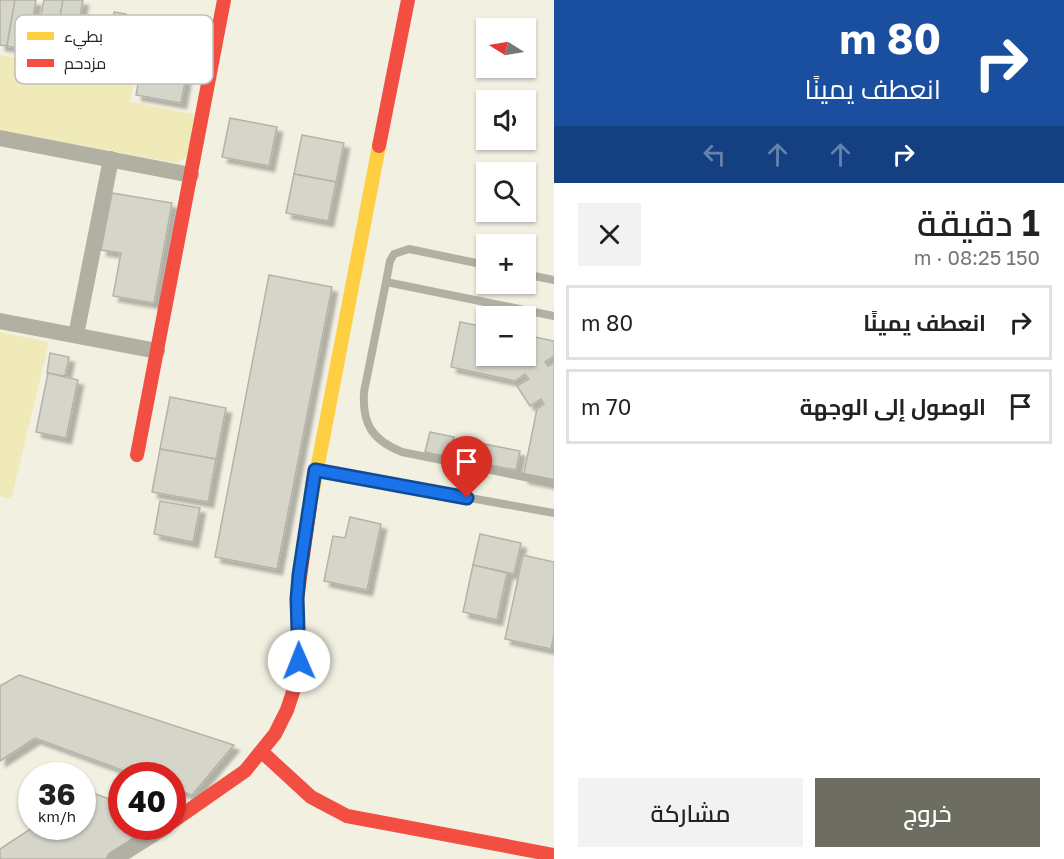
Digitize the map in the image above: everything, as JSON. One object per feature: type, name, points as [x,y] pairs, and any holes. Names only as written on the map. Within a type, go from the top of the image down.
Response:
[{"type":"street","points":[[213,58],[224,0]]},
{"type":"street","points":[[186,813],[245,771],[262,752],[279,726],[295,686],[299,661],[297,599],[299,575],[315,470],[408,0]]},
{"type":"street","points":[[137,455],[208,84]]},
{"type":"street","points":[[0,138],[191,175]]},
{"type":"street","points":[[76,335],[111,159]]},
{"type":"street","points":[[0,321],[157,351]]},
{"type":"street","points":[[262,752],[313,800],[327,809],[359,818],[554,855]]},
{"type":"street","points":[[114,859],[144,840]]},
{"type":"lane","points":[[476,263],[409,249],[394,254],[390,261],[364,392],[363,408],[367,423],[375,436],[387,446],[402,452],[554,483]]},
{"type":"lane","points":[[536,276],[554,280]]},
{"type":"lane","points":[[386,282],[554,316]]},
{"type":"lane","points":[[315,470],[554,513]]},
{"type":"shaded area","points":[[0,55],[15,58],[15,84],[133,84],[130,102],[198,115],[191,154],[176,163],[0,130]]},
{"type":"shaded area","points":[[0,332],[49,342],[11,499],[0,496]]},
{"type":"building","points":[[0,0],[15,0],[7,46],[0,45]]},
{"type":"building","points":[[15,0],[36,0],[33,15],[15,15],[15,48],[7,46]]},
{"type":"building","points":[[44,0],[63,0],[60,15],[41,15]]},
{"type":"building","points":[[63,0],[83,0],[80,15],[60,15]]},
{"type":"building","points":[[114,12],[126,14],[126,15],[114,15]]},
{"type":"building","points":[[138,84],[185,84],[181,103],[136,95]]},
{"type":"building","points":[[230,118],[277,127],[269,166],[222,157]]},
{"type":"building","points":[[302,135],[344,143],[336,182],[294,174]]},
{"type":"building","points":[[294,174],[336,182],[328,221],[286,213]]},
{"type":"building","points":[[112,193],[172,203],[154,303],[113,296],[121,253],[101,250]]},
{"type":"building","points":[[269,275],[332,287],[277,569],[215,557]]},
{"type":"building","points":[[460,322],[476,325],[476,366],[536,366],[536,337],[554,341],[554,356],[545,362],[548,366],[554,363],[554,484],[523,478],[537,409],[544,404],[541,399],[530,406],[517,386],[529,379],[525,374],[515,381],[451,367]]},
{"type":"building","points":[[50,353],[69,357],[65,376],[47,373]]},
{"type":"building","points":[[48,373],[78,380],[66,438],[36,432]]},
{"type":"building","points":[[170,397],[226,408],[216,459],[160,449]]},
{"type":"building","points":[[430,432],[454,437],[449,457],[425,452]]},
{"type":"building","points":[[459,439],[520,451],[516,470],[455,458]]},
{"type":"building","points":[[160,449],[216,459],[208,502],[152,492]]},
{"type":"building","points":[[160,501],[200,508],[193,542],[154,534]]},
{"type":"building","points":[[350,517],[381,524],[367,590],[324,581],[333,536],[345,538]]},
{"type":"building","points":[[480,534],[521,543],[514,574],[473,565]]},
{"type":"building","points":[[523,555],[554,562],[554,635],[551,649],[505,639]]},
{"type":"building","points":[[473,565],[507,573],[497,620],[463,612]]},
{"type":"building","points":[[19,675],[234,745],[192,795],[186,793],[186,762],[108,762],[108,765],[35,738],[0,761],[0,686]]},
{"type":"building","points":[[96,794],[108,799],[108,840],[140,840],[108,859],[0,859],[0,849],[18,837],[18,840],[96,840]]},
{"type":"traffic: slow","points":[[310,506],[379,146]]},
{"type":"traffic: jam","points":[[213,58],[224,0]]},
{"type":"traffic: jam","points":[[379,146],[408,0]]},
{"type":"traffic: jam","points":[[137,455],[208,84]]},
{"type":"traffic: jam","points":[[186,812],[245,771],[275,734],[287,710],[295,686],[299,661],[297,599],[310,506]]},
{"type":"traffic: jam","points":[[262,752],[311,797],[347,816],[554,855]]},
{"type":"route","points":[[299,661],[297,599],[299,575],[315,470],[467,498]]}]
